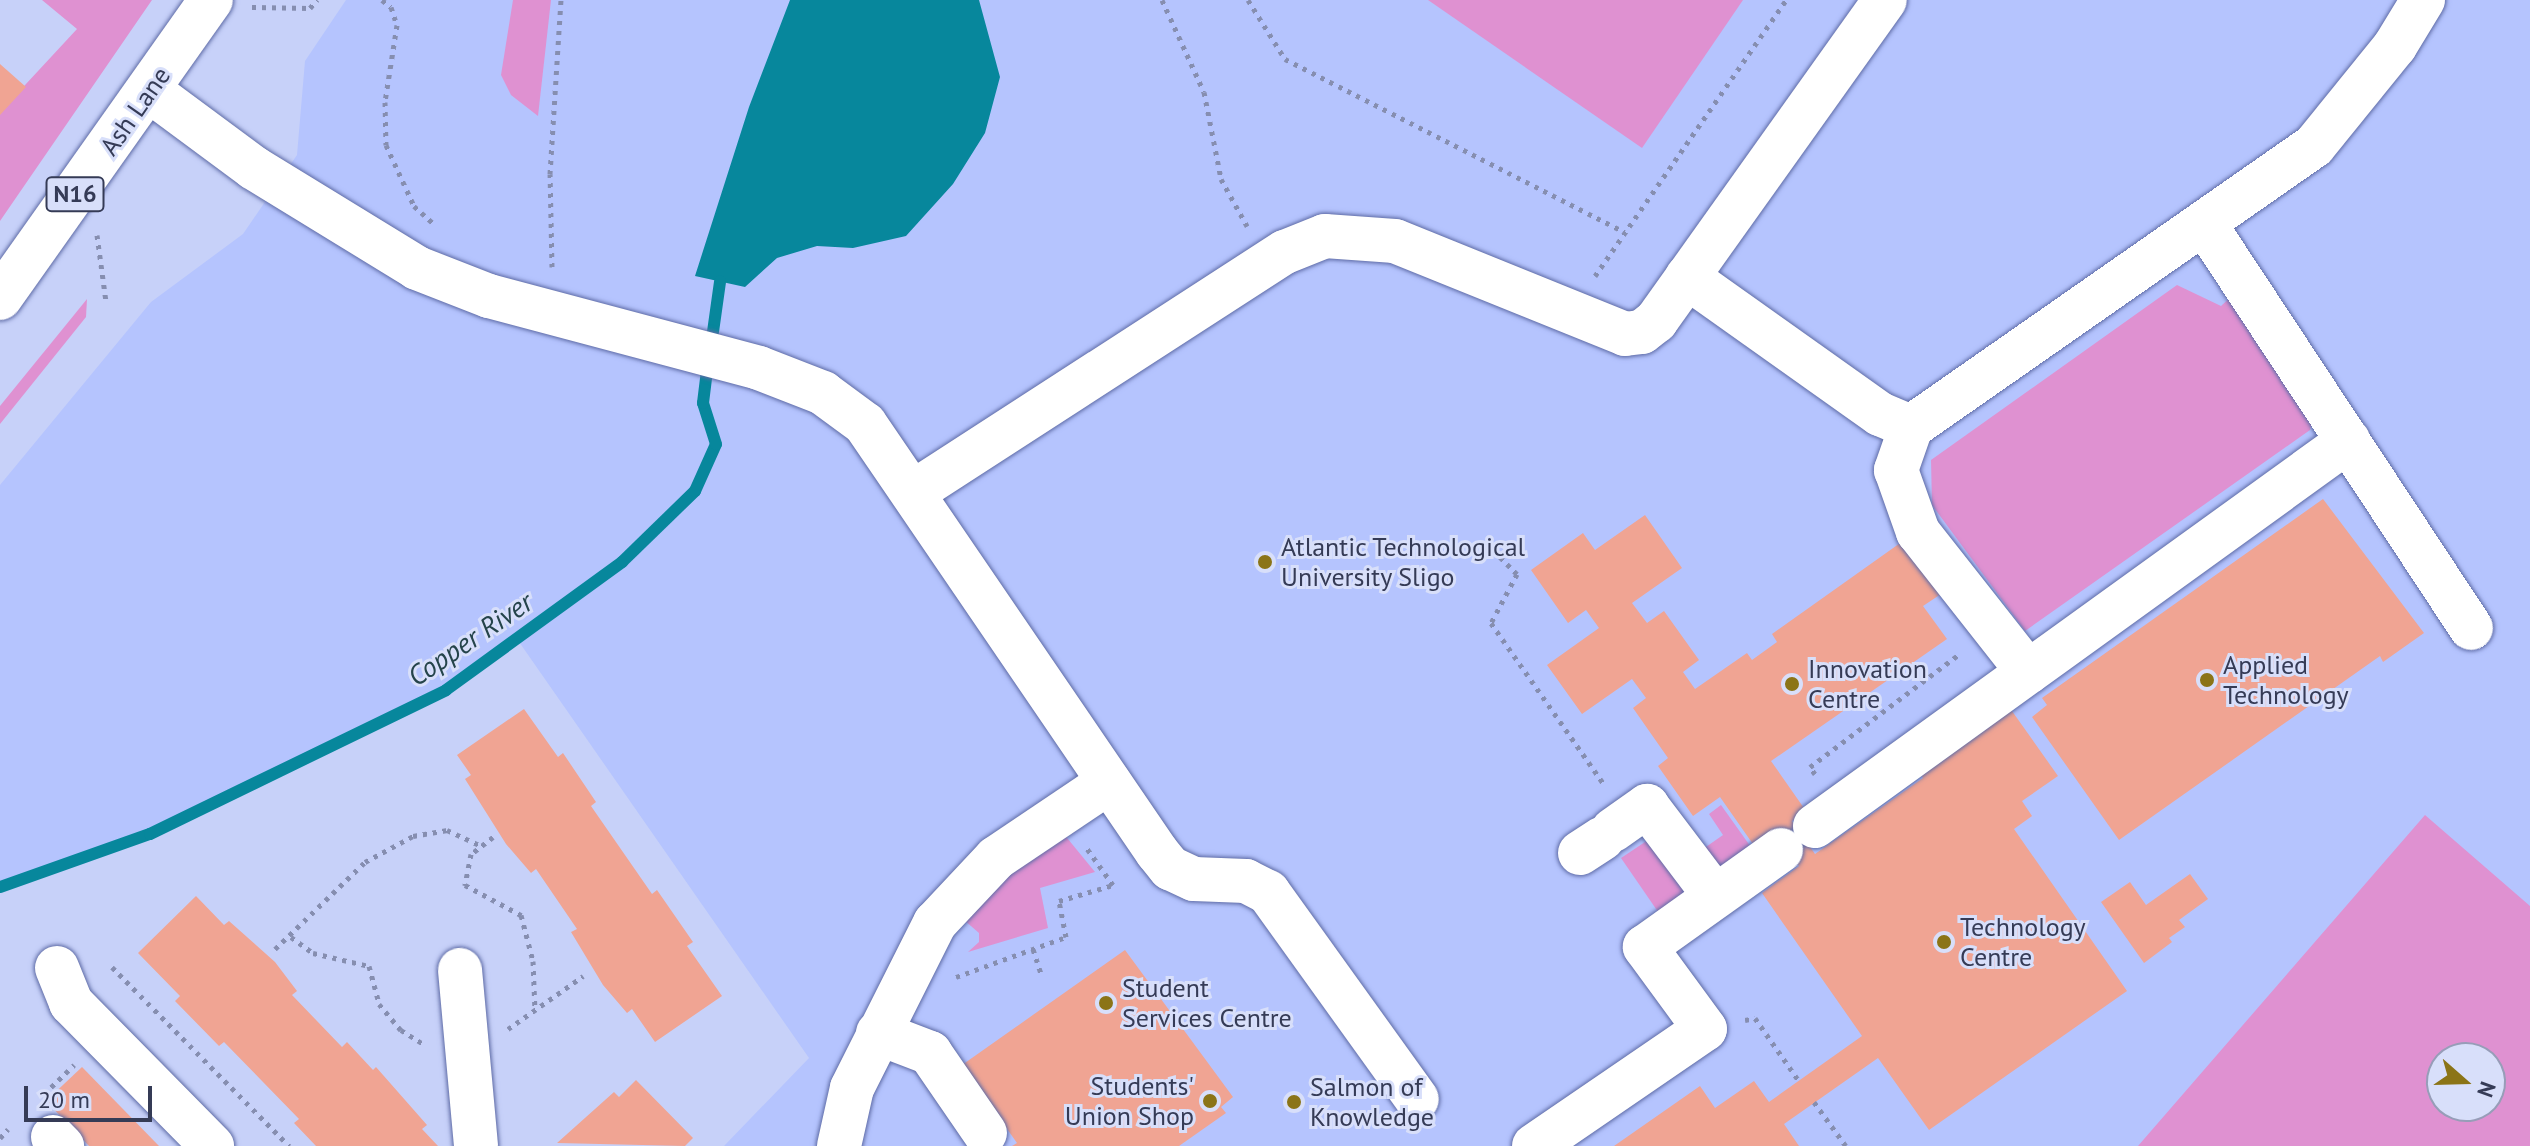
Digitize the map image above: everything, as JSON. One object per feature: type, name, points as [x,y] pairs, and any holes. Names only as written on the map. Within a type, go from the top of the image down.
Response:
[{"type":"main road","points":[[915,491],[1268,263],[1325,236],[1358,235],[1395,241],[1625,334],[1642,332],[1687,277],[1885,0]]},
{"type":"main road","points":[[2028,672],[1918,532],[1896,470],[1911,427],[2314,146],[2395,46],[2423,0]]},
{"type":"main road","name":"Ash Lane","points":[[0,298],[150,91],[209,3]]},
{"type":"main road","points":[[150,91],[254,168],[417,268],[489,296],[759,368],[823,393],[865,424],[915,491],[1170,868],[1194,879],[1246,881],[1268,892],[1417,1099]]},
{"type":"main road","points":[[2204,223],[2471,628]]},
{"type":"main road","points":[[1687,277],[1880,414],[1911,427]]},
{"type":"main road","points":[[1534,1146],[1705,1029],[1645,947],[2348,441]]},
{"type":"main road","points":[[839,1146],[852,1088],[907,972],[935,923],[996,858],[1109,782]]},
{"type":"main road","points":[[1624,822],[1715,896]]},
{"type":"main road","points":[[57,968],[71,1003],[212,1146]]},
{"type":"main road","points":[[460,970],[452,1047],[476,1146]]},
{"type":"main road","points":[[878,1033],[930,1053],[985,1133]]},
{"type":"path","points":[[209,3],[310,8],[317,0]]},
{"type":"path","points":[[382,0],[391,7],[397,25],[385,102],[386,145],[414,206],[437,226]]},
{"type":"path","points":[[552,311],[550,174],[561,0]]},
{"type":"path","points":[[1162,0],[1204,92],[1221,179],[1268,263]]},
{"type":"path","points":[[1248,0],[1285,59],[1625,232]]},
{"type":"path","points":[[1569,313],[1786,0]]},
{"type":"path","points":[[1500,557],[1517,574],[1491,623],[1624,822]]},
{"type":"path","points":[[1812,828],[1810,767],[1994,628]]},
{"type":"path","points":[[907,972],[932,986],[1066,937],[1059,901],[1113,885],[1062,814]]},
{"type":"path","points":[[275,949],[291,937],[365,862],[413,836],[447,830],[481,846]]},
{"type":"path","points":[[493,837],[471,854],[465,885],[521,915],[533,961],[535,1010]]},
{"type":"path","points":[[291,937],[313,953],[369,966],[379,1004],[401,1030],[452,1047],[499,1036],[583,976]]},
{"type":"path","points":[[1033,949],[1041,974]]},
{"type":"path","points":[[112,967],[289,1146]]},
{"type":"path","points":[[1705,1029],[1755,1018],[1799,1081]]},
{"type":"path","points":[[49,1130],[104,1036]]},
{"type":"path","points":[[1814,1102],[1846,1146]]},
{"type":"path","points":[[0,1138],[11,1127]]},
{"type":"shaded area","points":[[42,0],[152,0],[0,221],[0,112],[77,29]]},
{"type":"shaded area","name":"Atlantic Technological University Sligo","points":[[346,0],[2530,0],[2530,1146],[724,1146],[809,1058],[517,639],[446,690],[296,766],[150,834],[0,887],[0,485],[151,302],[243,234],[297,155],[305,61]]},
{"type":"shaded area","points":[[513,0],[551,0],[538,116],[511,95],[501,75]]},
{"type":"shaded area","points":[[790,0],[979,0],[1000,77],[985,133],[953,184],[906,236],[853,248],[817,246],[777,258],[745,287],[695,276],[749,107]]},
{"type":"shaded area","points":[[1428,0],[1743,0],[1642,148]]},
{"type":"shaded area","points":[[2177,285],[2221,306],[2233,295],[2315,410],[2310,430],[2025,631],[1932,505],[1931,460]]},
{"type":"shaded area","points":[[87,299],[86,317],[0,424],[0,406]]},
{"type":"shaded area","points":[[1721,805],[1758,857],[1716,887],[1693,856],[1723,835],[1709,814]]},
{"type":"shaded area","points":[[2425,815],[2530,906],[2530,1146],[2138,1146]]},
{"type":"shaded area","points":[[1063,833],[1095,872],[1040,888],[1048,928],[968,952],[979,942],[979,933],[964,920],[1003,878]]},
{"type":"shaded area","points":[[1657,834],[1700,897],[1665,922],[1621,858]]},
{"type":"building","points":[[0,64],[26,87],[0,115]]},
{"type":"building","name":"Applied Technology","points":[[2323,499],[2424,633],[2383,662],[2380,656],[2119,840],[2032,717],[2047,705],[2042,698]]},
{"type":"building","points":[[1645,515],[1682,568],[1632,603],[1647,623],[1664,611],[1699,660],[1683,672],[1695,689],[1747,653],[1752,660],[1777,642],[1772,634],[1903,541],[1941,594],[1923,606],[1947,639],[1771,761],[1806,811],[1792,821],[1815,854],[1923,778],[1916,768],[2007,704],[2058,776],[2022,801],[2032,816],[2014,829],[2127,991],[1929,1130],[1878,1058],[1784,1124],[1799,1146],[1614,1146],[1700,1086],[1715,1108],[1754,1081],[1769,1102],[1862,1036],[1762,893],[1799,866],[1776,833],[1755,847],[1720,797],[1693,816],[1658,766],[1668,758],[1633,708],[1646,698],[1632,679],[1582,714],[1547,665],[1599,628],[1586,610],[1568,623],[1531,570],[1583,533],[1595,550]]},
{"type":"building","points":[[524,709],[558,757],[563,753],[596,802],[591,806],[652,894],[657,890],[693,942],[687,946],[722,996],[655,1042],[632,1009],[627,1013],[603,985],[571,932],[577,929],[536,869],[531,873],[506,844],[465,779],[471,775],[457,755]]},
{"type":"building","points":[[2190,874],[2208,899],[2179,920],[2185,927],[2169,938],[2172,942],[2144,963],[2101,902],[2130,882],[2146,905]]},
{"type":"building","points":[[196,896],[224,925],[229,921],[275,962],[297,991],[292,995],[342,1047],[347,1042],[373,1070],[376,1067],[427,1125],[422,1129],[438,1146],[316,1146],[294,1123],[299,1119],[224,1042],[219,1046],[175,1001],[180,996],[138,953]]},
{"type":"building","name":"Student Services Centre","points":[[1125,950],[1233,1097],[1221,1107],[1226,1113],[1179,1146],[1012,1146],[1017,1143],[962,1065]]},
{"type":"building","points":[[82,1067],[159,1146],[89,1146],[46,1101]]},
{"type":"building","points":[[636,1080],[693,1138],[685,1146],[557,1143],[614,1092],[619,1097]]},
{"type":"waterway","name":"Copper River","points":[[711,346],[720,282]]},
{"type":"waterway","name":"Copper River","points":[[0,887],[150,834],[446,690],[622,562],[695,491],[716,444],[703,403],[708,364]]},
{"type":"place","name":"Atlantic Technological University Sligo","points":[[1265,562]]},
{"type":"place","name":"Applied Technology","points":[[2207,680]]},
{"type":"place","name":"Innovation Centre","points":[[1792,684]]},
{"type":"place","name":"Technology Centre","points":[[1944,942]]},
{"type":"place","name":"Student Services Centre","points":[[1106,1003]]},
{"type":"place","name":"Students' Union Shop","points":[[1210,1101]]},
{"type":"place","name":"Salmon of Knowledge","points":[[1294,1102]]}]
